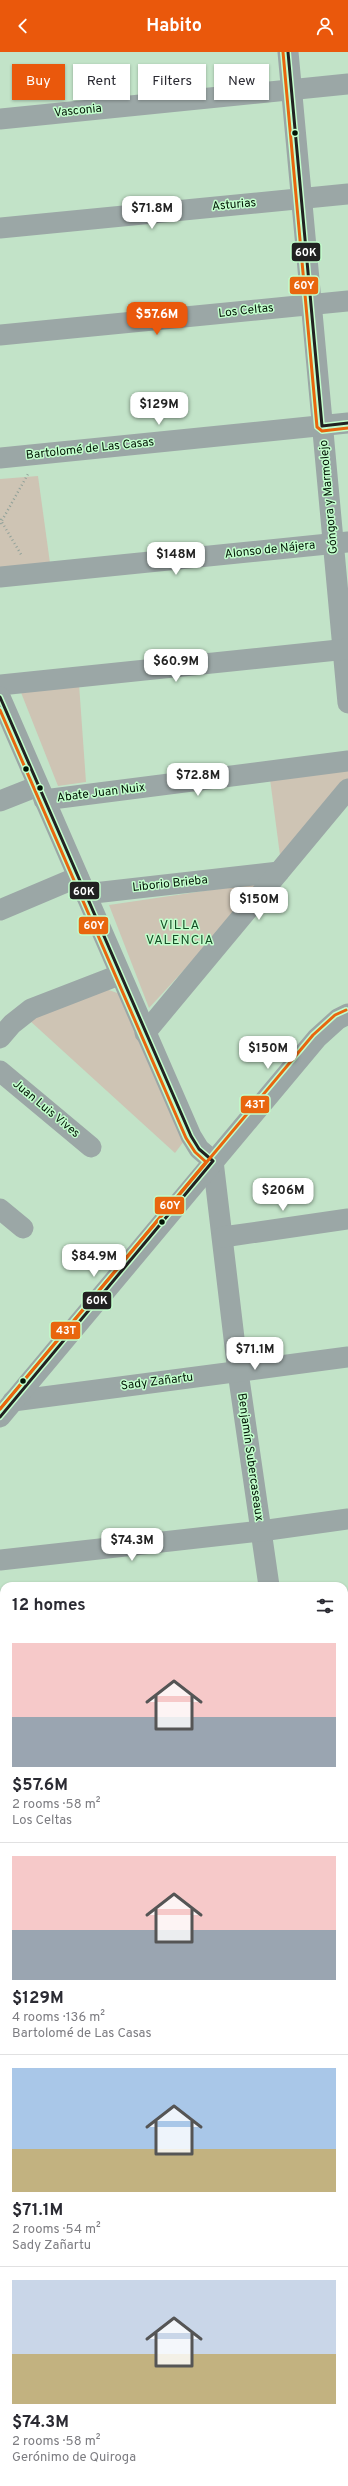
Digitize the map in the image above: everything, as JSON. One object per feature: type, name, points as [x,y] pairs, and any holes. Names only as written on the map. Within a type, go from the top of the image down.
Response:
[{"type":"street","name":"Góngora y Marmolejo","points":[[288,52],[322,426],[340,543],[348,703]]},
{"type":"street","name":"Vasconia","points":[[0,119],[348,84]]},
{"type":"street","name":"Asturias","points":[[0,228],[348,194]]},
{"type":"street","name":"Los Celtas","points":[[0,335],[348,301]]},
{"type":"street","name":"Bartolomé de Las Casas","points":[[0,458],[348,423]]},
{"type":"street","name":"Alonso de Nájera","points":[[0,577],[340,543]]},
{"type":"street","points":[[0,685],[345,649]]},
{"type":"street","points":[[0,697],[119,975],[191,1136],[199,1149],[213,1161]]},
{"type":"street","name":"Abate Juan Nuix","points":[[0,801],[41,793],[348,761]]},
{"type":"street","points":[[145,1033],[348,789]]},
{"type":"street","name":"Liborio Brieba","points":[[0,910],[81,885],[279,872]]},
{"type":"street","points":[[0,1038],[12,1024],[31,1009],[119,975]]},
{"type":"street","points":[[0,1417],[317,1038],[338,1019],[348,1014]]},
{"type":"street","name":"Juan Luis Vives","points":[[0,1071],[91,1147]]},
{"type":"street","name":"Benjamín Subercaseaux","points":[[213,1161],[238,1372],[267,1582]]},
{"type":"street","points":[[0,1209],[23,1228]]},
{"type":"street","points":[[223,1237],[348,1220]]},
{"type":"street","name":"Sady Zañartu","points":[[13,1401],[348,1357]]},
{"type":"street","points":[[0,1560],[261,1531],[348,1519]]},
{"type":"path","points":[[0,524],[39,454]]},
{"type":"path","points":[[0,519],[3,521],[32,574]]},
{"type":"shaded area","points":[[38,476],[50,563],[0,568],[0,479]]},
{"type":"shaded area","points":[[79,684],[86,782],[58,786],[20,690]]},
{"type":"shaded area","points":[[348,768],[348,779],[281,863],[270,779]]},
{"type":"shaded area","points":[[265,882],[149,1008],[109,905]]},
{"type":"shaded area","points":[[106,989],[120,994],[184,1141],[175,1153],[29,1020]]},
{"type":"transit line","name":"60Y","points":[[283,52],[317,427],[322,431],[348,428]]},
{"type":"transit line","name":"60K","points":[[288,52],[322,426],[348,423]]},
{"type":"transit line","name":"60K","points":[[0,697],[191,1136],[199,1149],[213,1161],[0,1417]]},
{"type":"transit line","name":"60Y","points":[[0,710],[186,1138],[195,1152],[206,1162],[0,1409]]},
{"type":"transit line","name":"43T","points":[[0,1409],[313,1035],[335,1015],[346,1010]]},
{"type":"district","name":"VILLA VALENCIA","points":[[180,934]]}]
